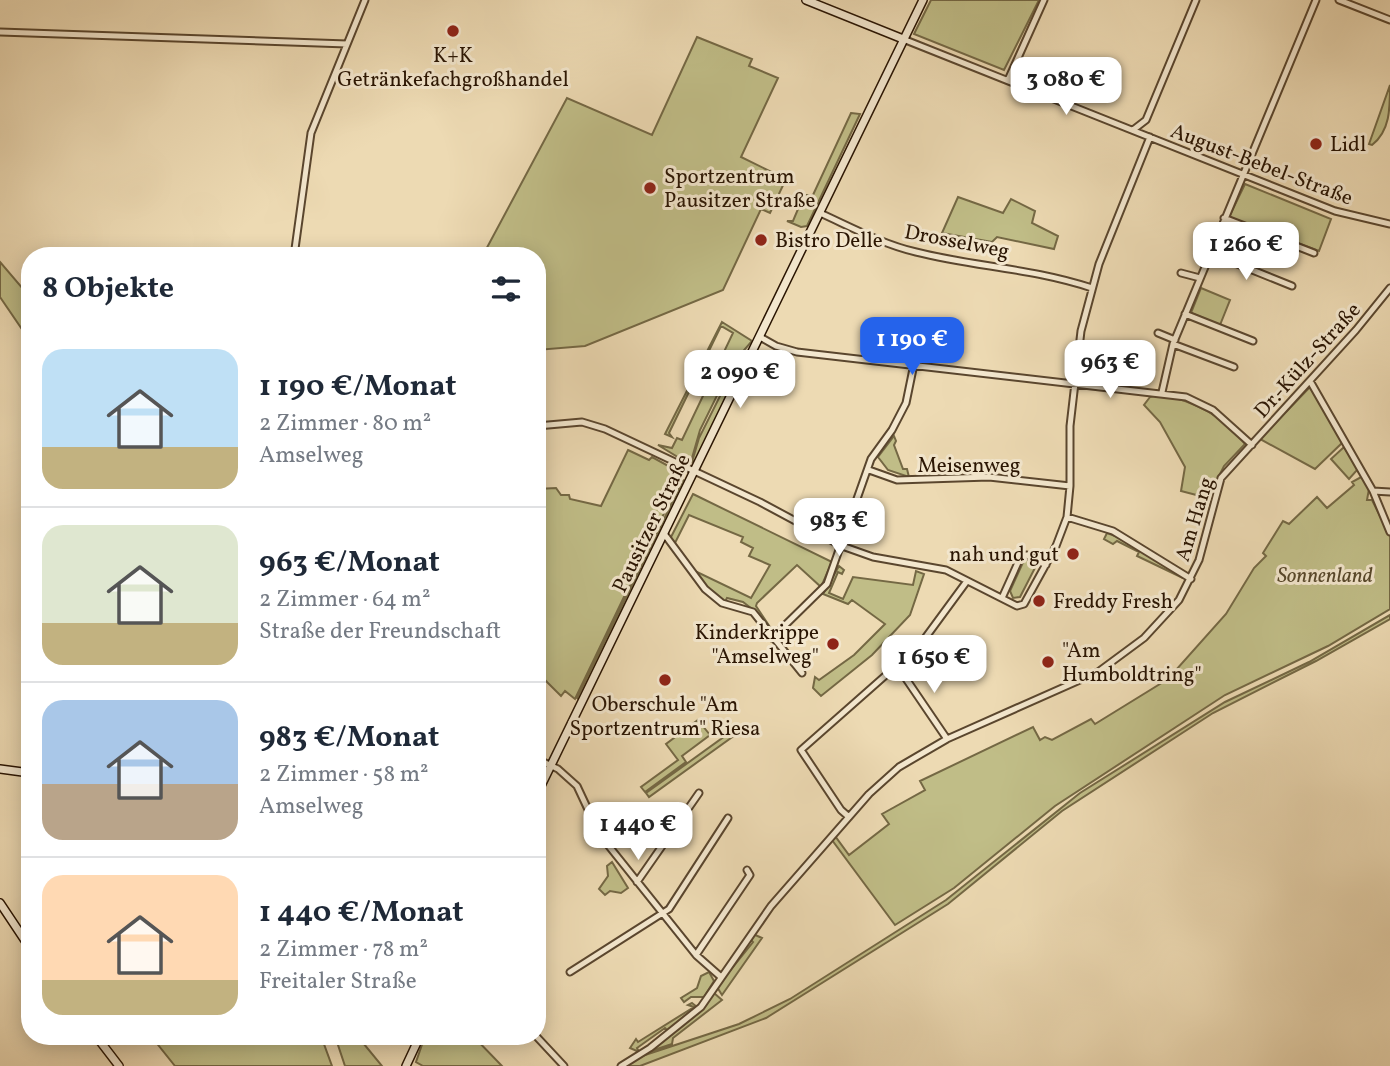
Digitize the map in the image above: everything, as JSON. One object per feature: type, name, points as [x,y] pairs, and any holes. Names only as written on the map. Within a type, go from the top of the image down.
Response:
[{"type":"street","points":[[295,247],[310,133],[365,0]]},
{"type":"street","points":[[806,0],[824,3],[903,39]]},
{"type":"street","name":"Pausitzer Straße","points":[[546,774],[665,535],[923,0]]},
{"type":"street","points":[[1008,80],[1044,0]]},
{"type":"street","points":[[1133,130],[1148,115],[1196,0]]},
{"type":"street","points":[[1161,392],[1174,342],[1185,314],[1316,0]]},
{"type":"street","points":[[1339,0],[1390,20]]},
{"type":"street","points":[[0,32],[347,44]]},
{"type":"street","name":"August-Bebel-Straße","points":[[903,39],[1335,211],[1390,224]]},
{"type":"street","points":[[546,425],[586,422],[695,471],[842,546],[873,557],[936,566],[1017,606],[1024,604],[1067,517],[1070,426],[1081,331],[1091,288],[1150,137]]},
{"type":"street","name":"Drosselweg","points":[[820,213],[870,236],[917,253],[1048,274],[1091,288]]},
{"type":"street","points":[[1224,218],[1314,253]]},
{"type":"street","points":[[1210,253],[1292,286]]},
{"type":"street","points":[[1181,273],[1200,278]]},
{"type":"street","name":"Dr.-Külz-Straße","points":[[1245,451],[1390,288]]},
{"type":"street","points":[[1185,314],[1253,341]]},
{"type":"street","points":[[1158,333],[1234,367]]},
{"type":"street","points":[[760,337],[776,346],[797,352],[1075,382],[1186,397],[1213,410],[1252,445]]},
{"type":"street","points":[[772,638],[823,590],[842,546],[873,455],[892,430],[906,403],[914,364]]},
{"type":"street","points":[[1310,381],[1373,491],[1390,532]]},
{"type":"street","name":"Am Hang","points":[[621,1066],[650,1048],[694,1014],[753,930],[849,817],[899,767],[947,739],[1088,677],[1120,658],[1165,617],[1191,579],[1203,546],[1215,491],[1230,466],[1245,451]]},
{"type":"street","name":"Meisenweg","points":[[869,470],[897,480],[989,477],[1070,486]]},
{"type":"street","points":[[1373,491],[1375,489],[1390,492]]},
{"type":"street","points":[[1067,517],[1113,531],[1191,579]]},
{"type":"street","points":[[665,535],[705,589],[722,603],[753,612],[802,673]]},
{"type":"street","points":[[1002,598],[1021,556],[1027,555],[1044,567]]},
{"type":"street","points":[[849,817],[841,810],[801,750],[898,667],[930,633],[967,580]]},
{"type":"street","points":[[898,667],[947,739]]},
{"type":"street","points":[[546,763],[577,786],[593,825],[696,955],[721,977]]},
{"type":"street","points":[[0,769],[21,772]]},
{"type":"street","points":[[637,882],[699,793]]},
{"type":"street","points":[[570,972],[669,909],[728,818]]},
{"type":"street","points":[[696,955],[750,875],[747,870]]},
{"type":"street","points":[[0,903],[21,934]]},
{"type":"street","points":[[103,1045],[119,1066]]},
{"type":"street","points":[[406,1066],[416,1045]]},
{"type":"street","points":[[544,1045],[564,1066]]},
{"type":"green space","points":[[931,0],[1039,0],[1004,70],[914,34]]},
{"type":"green space","name":"Sportzentrum Pausitzer Straße","points":[[697,37],[752,59],[749,66],[778,78],[741,157],[786,179],[770,213],[761,209],[723,290],[585,346],[546,349],[546,247],[487,247],[567,98],[652,135]]},
{"type":"green space","points":[[1390,85],[1386,126],[1372,145],[1369,144]]},
{"type":"green space","points":[[851,113],[860,114],[807,226],[801,227],[787,221],[793,221],[801,202],[797,200],[800,195],[813,195]]},
{"type":"green space","points":[[1245,184],[1331,219],[1319,251],[1229,217]]},
{"type":"green space","points":[[958,197],[1003,213],[1011,199],[1035,211],[1032,223],[1058,236],[1054,249],[997,237],[992,242],[942,233]]},
{"type":"green space","points":[[0,262],[21,286],[21,328],[0,297]]},
{"type":"green space","points":[[1201,288],[1230,300],[1220,325],[1191,313]]},
{"type":"green space","points":[[722,322],[752,341],[733,363],[700,430],[692,458],[686,462],[658,445],[672,448],[677,438],[682,440],[733,333],[721,326],[669,433],[672,437],[665,434]]},
{"type":"green space","points":[[727,382],[731,385],[724,392],[727,394],[724,402],[697,460],[692,462],[699,438]]},
{"type":"green space","points":[[1310,387],[1343,442],[1315,469],[1260,439]]},
{"type":"green space","points":[[1161,394],[1186,401],[1208,412],[1228,426],[1245,444],[1224,466],[1208,498],[1181,491],[1185,467],[1160,422],[1144,405],[1150,397]]},
{"type":"green space","points":[[894,436],[894,445],[909,477],[888,470],[878,457]]},
{"type":"green space","points":[[1344,447],[1358,469],[1349,479],[1331,459]]},
{"type":"green space","points":[[628,450],[649,460],[652,457],[683,474],[575,699],[565,691],[561,696],[546,681],[546,489],[556,488],[561,495],[569,495],[570,499],[601,506]]},
{"type":"green space","name":"Sonnenland","points":[[1363,476],[1369,489],[1367,500],[1372,500],[1390,536],[1390,609],[1328,646],[1225,695],[1055,806],[954,888],[895,925],[832,840],[835,836],[849,855],[889,824],[882,814],[925,790],[920,781],[1033,727],[1040,740],[1045,737],[1052,740],[1091,719],[1095,724],[1168,679],[1226,614],[1254,568],[1266,556],[1263,553],[1283,521],[1289,524],[1317,497],[1327,508],[1354,485],[1352,482]]},
{"type":"green space","points":[[683,480],[686,482],[580,700],[577,698]]},
{"type":"green space","points":[[693,494],[832,562],[821,587],[797,565],[757,603],[756,606],[774,633],[743,602],[727,598],[725,602],[705,586],[695,571],[751,598],[770,565],[749,556],[753,548],[741,542],[743,537],[689,515],[675,543],[670,539]]},
{"type":"green space","points":[[1107,533],[1126,540],[1183,578],[1137,556],[1139,552],[1117,541],[1113,544],[1104,539]]},
{"type":"green space","points":[[1025,558],[1037,564],[1020,597],[1013,598],[1010,591]]},
{"type":"green space","points":[[839,566],[844,570],[842,574],[838,572],[829,593],[843,599],[853,577],[913,585],[916,571],[924,574],[910,615],[872,655],[821,696],[813,688],[815,677],[819,680],[854,655],[885,624],[852,600],[848,604],[823,594]]},
{"type":"green space","points":[[1390,615],[1390,619],[1316,661],[1213,713],[1062,811],[948,904],[766,1018],[640,1066],[625,1066],[642,1056],[739,1024],[790,999],[946,900],[1080,793],[1225,702],[1309,662]]},
{"type":"green space","points":[[698,720],[710,735],[682,756],[686,762],[645,792],[641,787],[678,760],[666,744]]},
{"type":"green space","points":[[739,726],[742,730],[649,797],[646,793]]},
{"type":"green space","points":[[612,862],[628,888],[621,893],[610,891],[605,895],[599,889],[608,876],[607,866]]},
{"type":"green space","points":[[753,934],[762,938],[722,995],[717,987],[753,942],[750,939]]},
{"type":"green space","points":[[709,972],[714,981],[704,997],[691,997],[684,1002],[681,998],[697,988],[701,976]]},
{"type":"green space","points":[[714,993],[722,1000],[673,1038],[672,1044],[651,1051],[698,1013]]},
{"type":"green space","points":[[692,1003],[697,1007],[668,1031],[665,1028],[637,1048],[639,1052],[630,1048],[636,1039],[638,1042],[694,1007],[688,1005]]},
{"type":"green space","points":[[158,1045],[324,1045],[332,1066],[175,1066]]},
{"type":"green space","points":[[338,1045],[365,1045],[382,1066],[345,1066]]},
{"type":"green space","points":[[422,1045],[482,1045],[502,1066],[423,1066],[416,1062]]},
{"type":"place","name":"K+K Getränkefachgroßhandel","points":[[453,31]]},
{"type":"place","name":"Lidl","points":[[1316,144]]},
{"type":"place","name":"Sportzentrum Pausitzer Straße","points":[[650,188]]},
{"type":"place","name":"Bistro Delle","points":[[761,240]]},
{"type":"place","name":"nah und gut","points":[[1073,554]]},
{"type":"place","name":"Freddy Fresh","points":[[1039,601]]},
{"type":"place","name":"Kinderkrippe \"Amselweg\"","points":[[833,644]]},
{"type":"place","name":"\"Am Humboldtring\"","points":[[1048,662]]},
{"type":"place","name":"Oberschule \"Am Sportzentrum\" Riesa","points":[[665,680]]}]
